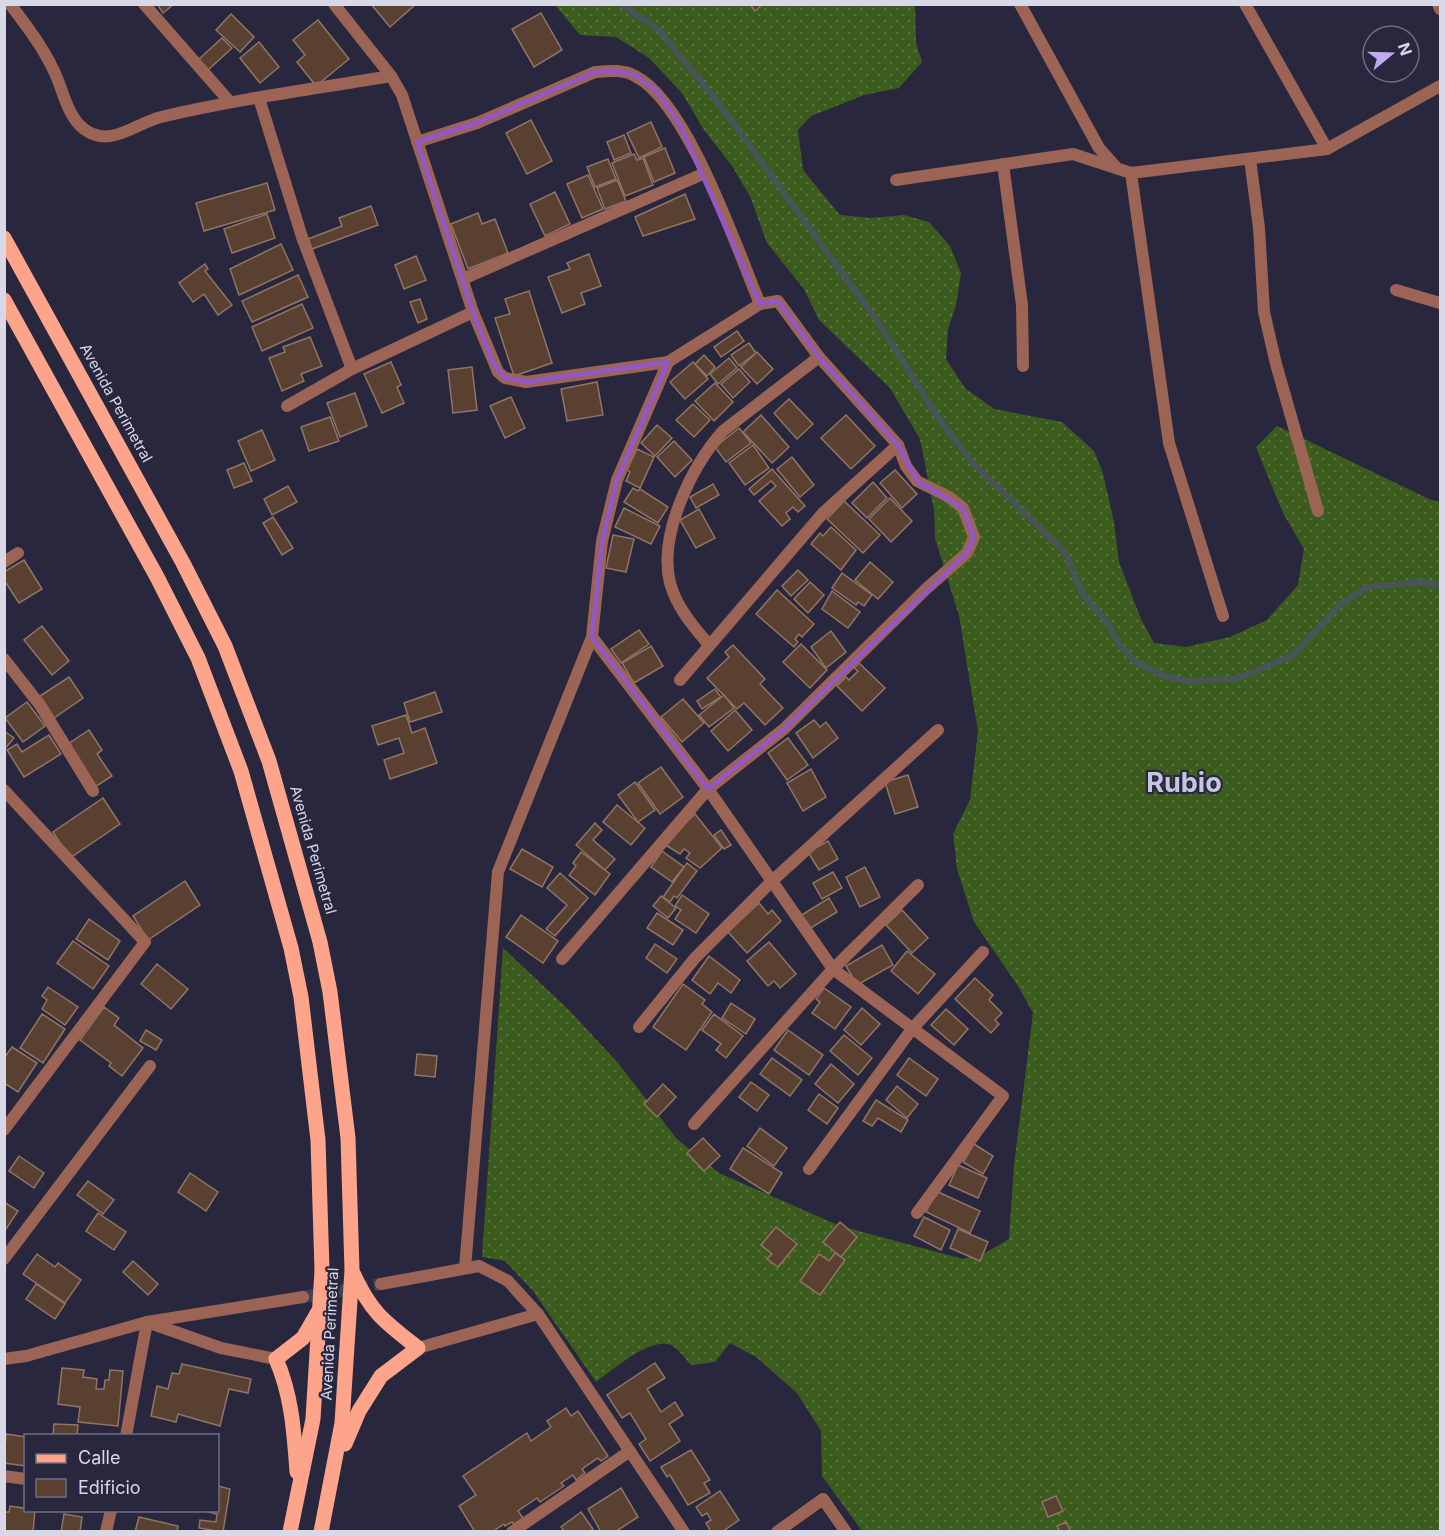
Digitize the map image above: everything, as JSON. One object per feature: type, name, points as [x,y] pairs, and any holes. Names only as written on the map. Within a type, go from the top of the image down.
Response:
[{"type":"main road","name":"Avenida Perimetral","points":[[4,238],[183,563],[225,646],[270,761],[301,867],[330,992],[348,1138],[352,1270],[342,1423],[321,1532]]},
{"type":"main road","name":"Avenida Perimetral","points":[[4,300],[157,577],[198,658],[241,771],[272,875],[301,997],[318,1140],[322,1270],[313,1419],[290,1532]]},
{"type":"main road","points":[[332,1477],[359,1412],[381,1376],[418,1348],[378,1316],[366,1301],[352,1270]]},
{"type":"main road","points":[[298,1492],[294,1424],[287,1385],[276,1359],[303,1338],[320,1309]]},
{"type":"street","points":[[10,4],[36,38],[54,70],[69,109],[84,129],[100,137],[128,132],[157,118],[230,101],[259,99],[391,75]]},
{"type":"street","points":[[144,4],[230,101]]},
{"type":"street","points":[[334,4],[391,75],[402,95],[473,312],[498,372],[505,378],[526,382],[668,362],[760,304],[778,301],[819,357],[898,445],[906,466],[917,481],[949,497],[963,508],[974,537],[967,553],[926,589],[784,729],[708,789],[562,959]]},
{"type":"street","points":[[1020,4],[1099,148],[1116,167]]},
{"type":"street","points":[[1245,4],[1327,149]]},
{"type":"street","points":[[1438,4],[1440,9]]},
{"type":"street","points":[[417,142],[477,123],[595,72],[614,70],[635,75],[657,91],[680,125],[705,173],[760,304]]},
{"type":"street","points":[[896,180],[1073,154],[1131,173],[1327,149],[1440,86]]},
{"type":"street","points":[[259,99],[302,237],[352,369]]},
{"type":"street","points":[[1250,159],[1259,228],[1264,312],[1276,364],[1318,510]]},
{"type":"street","points":[[1003,164],[1022,304],[1023,366]]},
{"type":"street","points":[[463,279],[705,173]]},
{"type":"street","points":[[1131,173],[1169,443],[1223,616]]},
{"type":"street","points":[[1396,290],[1440,303]]},
{"type":"street","points":[[287,406],[352,369],[473,312]]},
{"type":"street","points":[[708,645],[682,613],[670,582],[669,548],[675,516],[689,480],[711,445],[723,431],[819,357]]},
{"type":"street","points":[[465,1268],[498,872],[592,637],[602,541],[617,480],[668,362]]},
{"type":"street","points":[[680,680],[823,513],[898,445]]},
{"type":"street","points":[[4,562],[18,554]]},
{"type":"street","points":[[592,637],[708,789],[833,969],[1003,1096],[917,1213]]},
{"type":"street","points":[[4,659],[40,705],[93,791]]},
{"type":"street","points":[[639,1027],[695,958],[772,881],[938,730]]},
{"type":"street","points":[[4,790],[145,942],[4,1130]]},
{"type":"street","points":[[694,1124],[833,969],[918,885]]},
{"type":"street","points":[[809,1169],[912,1029],[983,952]]},
{"type":"street","points":[[4,1259],[150,1066]]},
{"type":"street","points":[[381,1284],[479,1266],[508,1281],[538,1314],[684,1532]]},
{"type":"street","points":[[4,1359],[26,1356],[147,1322],[303,1297]]},
{"type":"street","points":[[418,1348],[538,1314]]},
{"type":"street","points":[[147,1322],[221,1348],[276,1359]]},
{"type":"street","points":[[126,1434],[147,1322]]},
{"type":"street","points":[[512,1532],[630,1451]]},
{"type":"street","points":[[4,1476],[24,1479]]},
{"type":"street","points":[[777,1532],[823,1499],[846,1532]]},
{"type":"street","points":[[106,1532],[111,1512]]},
{"type":"highlighted area","points":[[614,71],[635,75],[657,91],[680,125],[760,304],[778,301],[819,357],[898,445],[917,481],[963,508],[974,537],[967,553],[784,729],[708,789],[592,637],[602,541],[617,480],[668,362],[526,382],[505,378],[493,363],[473,312],[417,142],[477,123],[595,72]]},
{"type":"green space","points":[[555,5],[915,5],[916,43],[922,62],[899,88],[864,95],[811,116],[798,130],[803,170],[840,215],[871,218],[904,215],[929,222],[950,246],[961,273],[956,305],[948,329],[946,359],[965,388],[994,409],[1062,422],[1094,451],[1103,473],[1114,522],[1119,562],[1141,619],[1154,643],[1186,647],[1230,637],[1267,620],[1298,585],[1304,549],[1283,513],[1256,447],[1277,426],[1429,499],[1440,502],[1440,1531],[862,1531],[822,1476],[821,1431],[797,1393],[756,1357],[730,1343],[715,1362],[691,1365],[674,1346],[662,1344],[642,1350],[596,1382],[533,1291],[505,1261],[482,1257],[503,948],[569,1010],[618,1063],[677,1139],[719,1173],[840,1226],[963,1259],[987,1252],[1009,1239],[1014,1165],[1033,1013],[1018,986],[974,922],[957,869],[953,834],[970,800],[978,731],[959,616],[935,538],[934,510],[920,439],[890,388],[819,320],[804,289],[767,243],[750,196],[732,166],[704,130],[682,93],[649,58],[616,37],[580,35]]},
{"type":"building","points":[[157,4],[174,4],[163,13]]},
{"type":"building","points":[[371,4],[416,4],[390,27]]},
{"type":"building","points":[[750,4],[763,4],[755,11]]},
{"type":"building","points":[[541,13],[562,50],[534,67],[512,29]]},
{"type":"building","points":[[231,14],[254,37],[240,52],[216,30]]},
{"type":"building","points":[[318,20],[349,59],[316,86],[297,62],[305,55],[293,40]]},
{"type":"building","points":[[222,38],[232,48],[207,71],[198,60]]},
{"type":"building","points":[[259,42],[279,67],[260,83],[240,58]]},
{"type":"building","points":[[531,120],[552,161],[527,174],[506,133]]},
{"type":"building","points":[[651,122],[662,147],[639,158],[627,133]]},
{"type":"building","points":[[624,135],[631,153],[614,160],[607,142]]},
{"type":"building","points":[[665,148],[675,173],[654,182],[644,157]]},
{"type":"building","points":[[634,154],[637,160],[643,158],[653,185],[625,196],[612,163]]},
{"type":"building","points":[[608,159],[616,179],[595,187],[587,167]]},
{"type":"building","points":[[588,175],[603,209],[582,218],[567,184]]},
{"type":"building","points":[[617,180],[626,201],[605,209],[597,188]]},
{"type":"building","points":[[267,183],[275,210],[204,231],[196,203]]},
{"type":"building","points":[[555,192],[570,224],[545,236],[530,204]]},
{"type":"building","points":[[685,194],[695,219],[643,236],[635,217]]},
{"type":"building","points":[[371,206],[378,225],[312,249],[308,239],[342,226],[339,218]]},
{"type":"building","points":[[478,213],[482,224],[495,219],[508,253],[468,269],[451,224]]},
{"type":"building","points":[[267,214],[275,238],[232,253],[224,229]]},
{"type":"building","points":[[281,244],[293,270],[239,295],[230,269]]},
{"type":"building","points":[[589,254],[601,286],[581,293],[585,304],[562,313],[548,277],[570,269],[567,263]]},
{"type":"building","points":[[416,256],[426,280],[404,289],[395,265]]},
{"type":"building","points":[[205,264],[208,269],[205,271],[232,305],[218,315],[204,294],[193,302],[179,283]]},
{"type":"building","points":[[298,275],[308,297],[252,322],[242,301]]},
{"type":"building","points":[[529,291],[552,363],[514,376],[495,318],[510,314],[505,299]]},
{"type":"building","points":[[420,299],[427,319],[418,323],[410,302]]},
{"type":"building","points":[[302,304],[313,328],[262,351],[252,327]]},
{"type":"building","points":[[737,331],[744,341],[721,357],[714,347]]},
{"type":"building","points":[[310,337],[322,366],[301,374],[304,381],[282,391],[269,358],[285,352],[283,347]]},
{"type":"building","points":[[749,343],[756,353],[739,366],[731,355]]},
{"type":"building","points":[[757,352],[773,369],[757,384],[741,367]]},
{"type":"building","points":[[704,355],[715,367],[707,376],[695,364]]},
{"type":"building","points":[[729,358],[737,368],[718,384],[710,374]]},
{"type":"building","points":[[391,362],[401,385],[397,387],[404,403],[382,413],[364,374]]},
{"type":"building","points":[[693,362],[708,379],[685,399],[670,382]]},
{"type":"building","points":[[472,367],[477,410],[453,413],[448,370]]},
{"type":"building","points":[[739,369],[750,382],[733,398],[721,384]]},
{"type":"building","points":[[597,382],[603,415],[567,421],[561,389]]},
{"type":"building","points":[[715,383],[733,402],[714,421],[695,401]]},
{"type":"building","points":[[355,393],[367,426],[340,437],[327,403]]},
{"type":"building","points":[[511,397],[525,428],[505,438],[490,406]]},
{"type":"building","points":[[789,399],[813,424],[797,439],[774,413]]},
{"type":"building","points":[[693,404],[710,420],[694,437],[676,420]]},
{"type":"building","points":[[761,415],[789,447],[772,463],[743,432]]},
{"type":"building","points":[[846,415],[875,446],[851,469],[821,438]]},
{"type":"building","points":[[330,417],[339,441],[309,451],[301,427]]},
{"type":"building","points":[[657,425],[672,438],[655,456],[641,443]]},
{"type":"building","points":[[739,428],[751,443],[726,462],[715,447]]},
{"type":"building","points":[[262,430],[275,460],[251,471],[238,441]]},
{"type":"building","points":[[674,441],[692,460],[675,477],[657,457]]},
{"type":"building","points":[[753,445],[769,468],[745,485],[729,463]]},
{"type":"building","points":[[637,449],[654,457],[640,488],[626,481],[630,472],[627,470]]},
{"type":"building","points":[[792,457],[814,485],[800,497],[777,469]]},
{"type":"building","points":[[244,463],[252,481],[234,488],[227,470]]},
{"type":"building","points":[[772,469],[805,506],[798,512],[793,507],[786,513],[790,519],[782,526],[759,501],[776,486],[771,481],[754,495],[749,489]]},
{"type":"building","points":[[895,470],[917,494],[902,508],[880,483]]},
{"type":"building","points":[[873,482],[887,498],[867,518],[852,503]]},
{"type":"building","points":[[713,484],[719,495],[696,508],[690,497]]},
{"type":"building","points":[[288,486],[297,502],[272,515],[264,499]]},
{"type":"building","points":[[633,488],[638,491],[640,489],[668,507],[658,523],[624,502]]},
{"type":"building","points":[[890,498],[912,521],[891,542],[869,519]]},
{"type":"building","points":[[844,501],[880,535],[863,553],[827,519]]},
{"type":"building","points":[[624,508],[660,526],[651,544],[615,527]]},
{"type":"building","points":[[699,509],[715,538],[696,548],[680,520]]},
{"type":"building","points":[[273,517],[293,548],[282,555],[263,523]]},
{"type":"building","points":[[831,527],[856,550],[841,570],[811,544],[820,533],[823,536]]},
{"type":"building","points":[[613,535],[634,539],[626,572],[606,568]]},
{"type":"building","points":[[24,560],[42,589],[19,603],[4,580],[4,572]]},
{"type":"building","points":[[870,562],[893,582],[878,599],[855,580]]},
{"type":"building","points":[[798,570],[808,580],[791,596],[782,586]]},
{"type":"building","points":[[842,573],[872,595],[864,606],[858,602],[856,605],[832,588]]},
{"type":"building","points":[[810,582],[824,595],[808,613],[794,599]]},
{"type":"building","points":[[777,590],[814,624],[802,637],[799,634],[795,639],[798,642],[794,647],[756,614]]},
{"type":"building","points":[[832,591],[860,612],[848,628],[822,609]]},
{"type":"building","points":[[42,626],[69,661],[52,675],[24,640]]},
{"type":"building","points":[[639,630],[649,644],[621,663],[611,649]]},
{"type":"building","points":[[831,631],[846,652],[826,668],[811,647]]},
{"type":"building","points":[[801,644],[827,670],[810,688],[783,662]]},
{"type":"building","points":[[733,645],[765,679],[760,684],[783,708],[765,725],[744,703],[737,709],[707,678],[729,657],[725,652]]},
{"type":"building","points":[[651,646],[663,666],[634,683],[622,663]]},
{"type":"building","points":[[859,663],[885,688],[862,711],[837,686],[846,677],[849,680],[858,671],[854,668]]},
{"type":"building","points":[[69,677],[83,698],[54,718],[40,696]]},
{"type":"building","points":[[715,689],[721,697],[702,709],[697,701]]},
{"type":"building","points":[[435,692],[442,712],[410,722],[404,703]]},
{"type":"building","points":[[724,695],[734,708],[709,727],[699,715]]},
{"type":"building","points":[[683,699],[704,723],[682,742],[661,717]]},
{"type":"building","points":[[27,702],[45,726],[23,742],[5,718]]},
{"type":"building","points":[[735,710],[752,730],[728,751],[711,731]]},
{"type":"building","points":[[406,715],[412,733],[425,728],[437,763],[390,779],[384,760],[404,753],[399,738],[378,745],[372,726]]},
{"type":"building","points":[[814,720],[820,727],[826,722],[838,738],[813,758],[796,733]]},
{"type":"building","points":[[89,730],[102,750],[97,754],[112,776],[95,787],[68,744]]},
{"type":"building","points":[[4,731],[14,738],[4,750]]},
{"type":"building","points":[[49,735],[61,754],[24,777],[7,750],[17,744],[22,752]]},
{"type":"building","points":[[788,738],[808,765],[787,780],[768,753]]},
{"type":"building","points":[[661,767],[683,797],[660,814],[638,783]]},
{"type":"building","points":[[811,769],[826,797],[803,811],[787,783]]},
{"type":"building","points":[[908,775],[918,807],[895,814],[885,782]]},
{"type":"building","points":[[635,782],[655,810],[638,822],[618,795]]},
{"type":"building","points":[[103,798],[120,824],[70,858],[53,832]]},
{"type":"building","points":[[617,805],[645,828],[631,845],[603,822]]},
{"type":"building","points":[[695,814],[722,848],[700,868],[686,858],[690,853],[684,849],[680,854],[664,844]]},
{"type":"building","points":[[595,823],[602,830],[593,840],[615,859],[605,870],[576,845]]},
{"type":"building","points":[[721,830],[731,845],[724,849],[714,835]]},
{"type":"building","points":[[828,841],[838,859],[819,870],[808,852]]},
{"type":"building","points":[[522,849],[553,867],[542,887],[510,869]]},
{"type":"building","points":[[662,851],[684,867],[672,882],[651,867]]},
{"type":"building","points":[[581,852],[610,874],[595,895],[569,875],[576,866],[573,863]]},
{"type":"building","points":[[687,863],[697,871],[677,898],[674,896],[670,902],[663,897]]},
{"type":"building","points":[[865,867],[880,897],[860,907],[846,877]]},
{"type":"building","points":[[833,872],[842,888],[822,899],[813,883]]},
{"type":"building","points":[[560,873],[588,898],[555,936],[546,929],[567,905],[547,888]]},
{"type":"building","points":[[185,881],[200,905],[148,940],[133,916]]},
{"type":"building","points":[[682,895],[709,914],[696,933],[675,919],[681,910],[675,906]]},
{"type":"building","points":[[661,896],[676,908],[668,918],[653,906]]},
{"type":"building","points":[[829,898],[837,912],[809,929],[800,916]]},
{"type":"building","points":[[759,903],[768,914],[772,910],[781,921],[747,953],[728,932]]},
{"type":"building","points":[[902,910],[928,938],[912,953],[886,925]]},
{"type":"building","points":[[657,913],[683,930],[673,945],[647,928]]},
{"type":"building","points":[[521,915],[558,941],[543,963],[506,937]]},
{"type":"building","points":[[89,919],[120,941],[108,960],[76,939]]},
{"type":"building","points":[[73,941],[109,966],[93,989],[57,963]]},
{"type":"building","points":[[769,942],[796,974],[780,988],[774,981],[768,986],[747,961]]},
{"type":"building","points":[[655,944],[677,959],[667,973],[646,958]]},
{"type":"building","points":[[882,945],[893,965],[857,985],[846,966]]},
{"type":"building","points":[[907,951],[935,974],[918,994],[891,971]]},
{"type":"building","points":[[709,956],[740,980],[731,993],[718,983],[710,994],[692,980]]},
{"type":"building","points":[[157,964],[188,989],[171,1009],[141,984]]},
{"type":"building","points":[[975,978],[993,995],[989,1000],[1002,1013],[995,1020],[999,1024],[991,1033],[955,999]]},
{"type":"building","points":[[683,984],[705,1000],[702,1004],[712,1012],[686,1050],[653,1027]]},
{"type":"building","points":[[48,987],[78,1007],[65,1025],[42,1009],[47,1000],[42,996]]},
{"type":"building","points":[[824,988],[851,1007],[835,1029],[812,1013],[820,1002],[816,999]]},
{"type":"building","points":[[731,1003],[755,1019],[746,1034],[722,1018]]},
{"type":"building","points":[[104,1007],[119,1018],[114,1025],[143,1048],[122,1076],[109,1066],[111,1063],[80,1040]]},
{"type":"building","points":[[862,1008],[880,1024],[861,1045],[844,1030]]},
{"type":"building","points":[[946,1009],[968,1029],[954,1045],[931,1025]]},
{"type":"building","points":[[42,1014],[65,1029],[43,1063],[20,1048]]},
{"type":"building","points":[[714,1014],[743,1036],[726,1058],[716,1050],[721,1044],[702,1030]]},
{"type":"building","points":[[146,1030],[162,1040],[156,1050],[140,1041]]},
{"type":"building","points":[[788,1030],[823,1055],[809,1075],[774,1050]]},
{"type":"building","points":[[844,1035],[872,1058],[858,1075],[830,1051]]},
{"type":"building","points":[[12,1047],[37,1063],[18,1092],[4,1083],[4,1058]]},
{"type":"building","points":[[417,1054],[437,1056],[435,1077],[415,1075]]},
{"type":"building","points":[[772,1058],[802,1080],[790,1096],[760,1074]]},
{"type":"building","points":[[909,1058],[938,1079],[926,1096],[897,1075]]},
{"type":"building","points":[[831,1064],[854,1084],[838,1103],[815,1084]]},
{"type":"building","points":[[751,1082],[769,1095],[757,1111],[739,1097]]},
{"type":"building","points":[[663,1084],[676,1097],[657,1117],[644,1104]]},
{"type":"building","points":[[897,1086],[918,1104],[907,1118],[886,1100]]},
{"type":"building","points":[[819,1094],[838,1108],[827,1124],[808,1110]]},
{"type":"building","points":[[876,1100],[908,1120],[901,1132],[878,1118],[872,1126],[863,1121]]},
{"type":"building","points":[[760,1128],[787,1148],[774,1166],[747,1146]]},
{"type":"building","points":[[703,1138],[720,1156],[704,1171],[687,1153]]},
{"type":"building","points":[[974,1144],[993,1156],[983,1174],[963,1162]]},
{"type":"building","points":[[743,1148],[782,1173],[769,1194],[730,1169]]},
{"type":"building","points":[[19,1156],[44,1173],[34,1188],[9,1171]]},
{"type":"building","points":[[958,1165],[987,1178],[978,1198],[949,1185]]},
{"type":"building","points":[[190,1173],[218,1192],[206,1211],[178,1192]]},
{"type":"building","points":[[88,1181],[114,1200],[103,1214],[77,1195]]},
{"type":"building","points":[[936,1191],[980,1211],[970,1233],[926,1212]]},
{"type":"building","points":[[4,1202],[18,1211],[4,1232]]},
{"type":"building","points":[[98,1213],[126,1232],[114,1250],[86,1231]]},
{"type":"building","points":[[924,1217],[950,1230],[941,1250],[914,1236]]},
{"type":"building","points":[[840,1222],[857,1237],[841,1257],[823,1242]]},
{"type":"building","points":[[776,1227],[797,1244],[778,1267],[767,1259],[772,1254],[761,1245]]},
{"type":"building","points":[[958,1229],[988,1242],[980,1261],[950,1248]]},
{"type":"building","points":[[835,1253],[845,1260],[820,1295],[800,1281],[819,1254],[829,1261]]},
{"type":"building","points":[[37,1254],[55,1267],[58,1263],[81,1280],[65,1303],[23,1274]]},
{"type":"building","points":[[133,1261],[158,1284],[148,1295],[123,1272]]},
{"type":"building","points":[[36,1284],[65,1304],[55,1319],[26,1299]]},
{"type":"building","points":[[655,1363],[665,1378],[647,1389],[661,1412],[675,1402],[683,1415],[669,1424],[680,1441],[650,1461],[639,1444],[646,1439],[630,1413],[622,1418],[607,1395]]},
{"type":"building","points":[[182,1364],[251,1379],[248,1393],[229,1389],[220,1426],[178,1414],[176,1422],[151,1416],[157,1386],[168,1389],[172,1373],[179,1374]]},
{"type":"building","points":[[62,1368],[84,1370],[83,1377],[97,1379],[96,1389],[104,1389],[105,1380],[109,1380],[110,1370],[123,1371],[118,1426],[78,1422],[80,1407],[58,1404]]},
{"type":"building","points":[[566,1408],[571,1416],[578,1411],[608,1456],[601,1461],[598,1458],[582,1469],[585,1473],[576,1480],[573,1475],[561,1483],[564,1486],[540,1502],[537,1498],[518,1511],[523,1518],[514,1524],[512,1522],[505,1526],[504,1524],[492,1532],[475,1532],[459,1506],[476,1495],[463,1476],[527,1433],[531,1441],[551,1427],[547,1421]]},
{"type":"building","points":[[54,1424],[78,1425],[77,1434],[53,1434]]},
{"type":"building","points":[[6,1434],[24,1437],[24,1466],[4,1463]]},
{"type":"building","points":[[691,1450],[710,1480],[704,1483],[710,1493],[688,1505],[670,1475],[667,1477],[661,1467]]},
{"type":"building","points":[[219,1486],[230,1489],[223,1532],[199,1528],[200,1520],[216,1522],[217,1514],[208,1512],[219,1512]]},
{"type":"building","points":[[621,1488],[638,1517],[615,1532],[601,1532],[588,1509]]},
{"type":"building","points":[[720,1491],[739,1520],[722,1532],[711,1532],[706,1523],[711,1520],[707,1513],[702,1516],[696,1507]]},
{"type":"building","points":[[1056,1496],[1063,1511],[1048,1517],[1042,1502]]},
{"type":"building","points":[[10,1506],[24,1508],[24,1512],[35,1512],[33,1532],[4,1532],[4,1512],[9,1512]]},
{"type":"building","points":[[581,1512],[593,1529],[590,1532],[565,1532],[561,1527]]},
{"type":"building","points":[[64,1514],[82,1517],[80,1532],[61,1532]]},
{"type":"building","points":[[139,1517],[178,1526],[177,1532],[135,1532]]},
{"type":"building","points":[[1066,1522],[1071,1532],[1060,1532],[1057,1526]]},
{"type":"waterway","points":[[621,4],[659,30],[717,101],[878,322],[937,416],[972,462],[1065,552],[1082,593],[1106,621],[1120,645],[1135,662],[1164,676],[1186,681],[1236,679],[1292,656],[1342,603],[1368,587],[1419,582],[1440,585]]},
{"type":"tunnel","points":[[303,1297],[381,1284]]},
{"type":"district","name":"Rubio","points":[[1184,783]]}]
